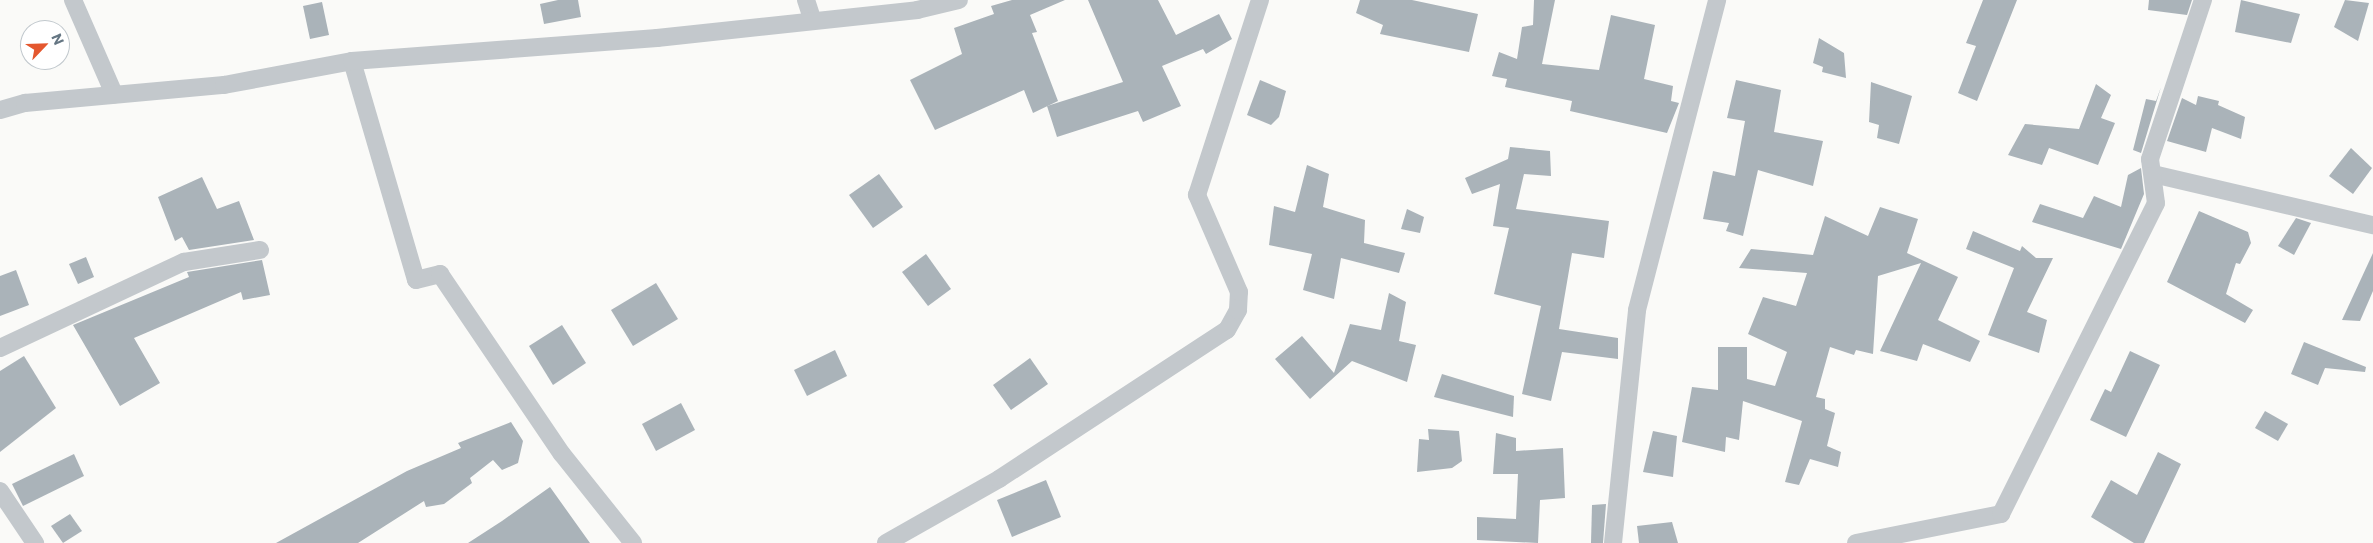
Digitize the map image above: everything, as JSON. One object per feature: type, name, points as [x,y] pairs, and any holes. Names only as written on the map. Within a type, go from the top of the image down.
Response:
[{"type":"street","points":[[73,0],[114,94]]},
{"type":"street","points":[[806,0],[812,19]]},
{"type":"street","points":[[0,110],[114,94],[224,85],[352,61],[657,38],[812,19],[916,10],[959,0]]},
{"type":"street","points":[[886,543],[998,478],[1228,330],[1238,310],[1239,292],[1197,196],[1260,0]]},
{"type":"street","points":[[1613,543],[1637,310],[1717,0]]},
{"type":"street","points":[[1856,543],[2001,514],[2156,203],[2150,159],[2203,0]]},
{"type":"street","points":[[352,61],[416,280],[440,274],[562,454],[634,543]]},
{"type":"street","points":[[2153,174],[2373,225]]},
{"type":"street","points":[[0,348],[184,262],[260,250]]},
{"type":"street","points":[[0,490],[35,543]]},
{"type":"building","points":[[558,0],[578,0],[581,17],[544,24],[540,4]]},
{"type":"building","points":[[1012,0],[1065,0],[1030,15],[1037,32],[1032,33],[1058,101],[1033,113],[1024,90],[935,130],[910,80],[962,54],[954,28],[994,14],[991,6]]},
{"type":"building","points":[[1088,0],[1158,0],[1176,35],[1219,14],[1232,39],[1206,54],[1203,49],[1162,66],[1181,106],[1143,122],[1138,111],[1057,137],[1047,106],[1123,82]]},
{"type":"building","points":[[1360,0],[1412,0],[1478,14],[1469,52],[1380,34],[1383,25],[1356,13]]},
{"type":"building","points":[[1534,0],[1555,0],[1542,64],[1599,70],[1611,15],[1655,25],[1644,79],[1673,86],[1671,101],[1679,103],[1667,133],[1570,111],[1572,101],[1505,87],[1507,79],[1492,76],[1499,52],[1517,59],[1522,27],[1533,25]]},
{"type":"building","points":[[1983,0],[2017,0],[1977,101],[1958,93],[1976,46],[1966,43]]},
{"type":"building","points":[[2149,0],[2192,0],[2187,15],[2148,10]]},
{"type":"building","points":[[2241,0],[2300,14],[2291,43],[2235,32]]},
{"type":"building","points":[[2345,0],[2369,3],[2358,41],[2334,27]]},
{"type":"building","points":[[322,2],[329,35],[310,39],[303,6]]},
{"type":"building","points":[[1819,38],[1844,53],[1846,78],[1822,72],[1823,67],[1813,63]]},
{"type":"building","points":[[1260,80],[1286,91],[1279,117],[1271,125],[1247,115]]},
{"type":"building","points":[[1736,80],[1781,90],[1774,132],[1823,141],[1813,186],[1758,170],[1743,236],[1726,231],[1729,223],[1703,219],[1713,171],[1735,176],[1745,121],[1727,118]]},
{"type":"building","points":[[1871,82],[1912,96],[1899,144],[1877,138],[1879,125],[1869,122]]},
{"type":"building","points":[[2096,84],[2111,95],[2101,118],[2115,123],[2098,165],[2049,148],[2042,165],[2008,155],[2025,124],[2079,129]]},
{"type":"building","points":[[2161,87],[2141,153],[2133,150],[2146,99],[2156,101]]},
{"type":"building","points":[[2198,96],[2219,101],[2218,105],[2245,117],[2241,139],[2212,128],[2206,152],[2167,141],[2182,98],[2196,105]]},
{"type":"building","points":[[1510,147],[1550,151],[1551,176],[1524,174],[1516,209],[1609,221],[1604,258],[1572,253],[1559,329],[1618,338],[1618,359],[1562,352],[1551,401],[1522,394],[1541,306],[1494,294],[1509,228],[1493,226],[1500,184],[1472,194],[1465,178],[1508,159]]},
{"type":"building","points":[[2351,148],[2372,168],[2353,194],[2329,176]]},
{"type":"building","points":[[1307,165],[1329,174],[1323,207],[1365,220],[1364,243],[1405,253],[1399,273],[1341,258],[1334,299],[1303,290],[1312,254],[1269,245],[1274,206],[1295,212]]},
{"type":"building","points":[[2141,168],[2144,194],[2121,249],[2032,222],[2040,204],[2083,218],[2094,196],[2121,207],[2128,175]]},
{"type":"building","points":[[879,174],[903,207],[873,228],[849,195]]},
{"type":"building","points":[[202,177],[217,209],[239,201],[254,240],[189,250],[182,237],[175,241],[158,197]]},
{"type":"building","points":[[1880,207],[1918,219],[1907,253],[1958,277],[1938,320],[1980,341],[1970,362],[1923,344],[1917,361],[1880,351],[1921,263],[1878,276],[1873,354],[1856,350],[1854,355],[1830,347],[1816,397],[1825,399],[1825,409],[1835,413],[1827,446],[1841,452],[1838,467],[1810,459],[1799,485],[1785,482],[1802,421],[1743,401],[1739,440],[1726,437],[1725,452],[1682,442],[1692,387],[1718,390],[1718,347],[1747,347],[1747,379],[1775,386],[1787,352],[1748,334],[1763,297],[1796,306],[1807,273],[1739,268],[1751,249],[1813,255],[1825,216],[1868,236]]},
{"type":"building","points":[[1407,209],[1424,217],[1420,233],[1401,229]]},
{"type":"building","points":[[2199,211],[2248,232],[2251,243],[2240,264],[2236,263],[2226,294],[2253,310],[2245,323],[2167,282]]},
{"type":"building","points":[[2296,218],[2311,223],[2294,255],[2278,246]]},
{"type":"building","points":[[1973,231],[2020,251],[2022,246],[2036,258],[2053,258],[2027,312],[2047,320],[2039,353],[1988,335],[2014,268],[1966,249]]},
{"type":"building","points":[[2373,253],[2373,291],[2360,321],[2342,320]]},
{"type":"building","points":[[926,254],[951,289],[928,306],[902,272]]},
{"type":"building","points":[[86,257],[94,277],[78,284],[69,264]]},
{"type":"building","points":[[262,260],[270,295],[243,300],[241,292],[134,338],[160,383],[120,406],[73,325],[189,277],[187,272]]},
{"type":"building","points":[[16,270],[29,305],[0,316],[0,276]]},
{"type":"building","points":[[656,283],[678,319],[633,346],[611,310]]},
{"type":"building","points":[[1389,293],[1406,302],[1399,341],[1416,345],[1407,382],[1352,361],[1310,399],[1275,359],[1302,336],[1334,373],[1350,324],[1381,330]]},
{"type":"building","points":[[562,325],[586,363],[553,385],[529,346]]},
{"type":"building","points":[[2304,342],[2366,367],[2365,372],[2325,368],[2318,385],[2291,374]]},
{"type":"building","points":[[835,350],[847,376],[807,396],[794,370]]},
{"type":"building","points":[[2130,351],[2160,365],[2126,437],[2090,420],[2105,389],[2111,392]]},
{"type":"building","points":[[24,356],[56,408],[0,452],[0,371]]},
{"type":"building","points":[[1030,358],[1048,384],[1011,410],[993,385]]},
{"type":"building","points":[[1442,374],[1514,396],[1513,417],[1434,397]]},
{"type":"building","points":[[681,403],[695,430],[656,451],[642,424]]},
{"type":"building","points":[[2265,411],[2288,424],[2278,441],[2255,428]]},
{"type":"building","points":[[511,422],[523,441],[518,463],[502,470],[493,460],[470,478],[472,483],[444,504],[426,507],[424,501],[358,543],[276,543],[407,471],[461,448],[458,443]]},
{"type":"building","points":[[1428,429],[1459,431],[1462,461],[1452,468],[1417,472],[1419,439],[1429,440]]},
{"type":"building","points":[[1653,431],[1677,436],[1673,477],[1643,472]]},
{"type":"building","points":[[1496,433],[1516,438],[1516,451],[1563,448],[1565,498],[1540,500],[1538,543],[1477,540],[1477,517],[1516,519],[1518,474],[1493,474]]},
{"type":"building","points":[[2158,452],[2181,464],[2144,543],[2134,543],[2091,517],[2111,480],[2137,495]]},
{"type":"building","points":[[74,454],[84,476],[23,506],[12,484]]},
{"type":"building","points":[[1046,480],[1061,517],[1012,537],[997,500]]},
{"type":"building","points":[[550,487],[590,543],[468,543],[502,521]]},
{"type":"building","points":[[1606,504],[1603,543],[1591,543],[1592,505]]},
{"type":"building","points":[[70,514],[82,531],[63,543],[51,526]]},
{"type":"building","points":[[1672,522],[1678,543],[1639,543],[1637,526]]}]
